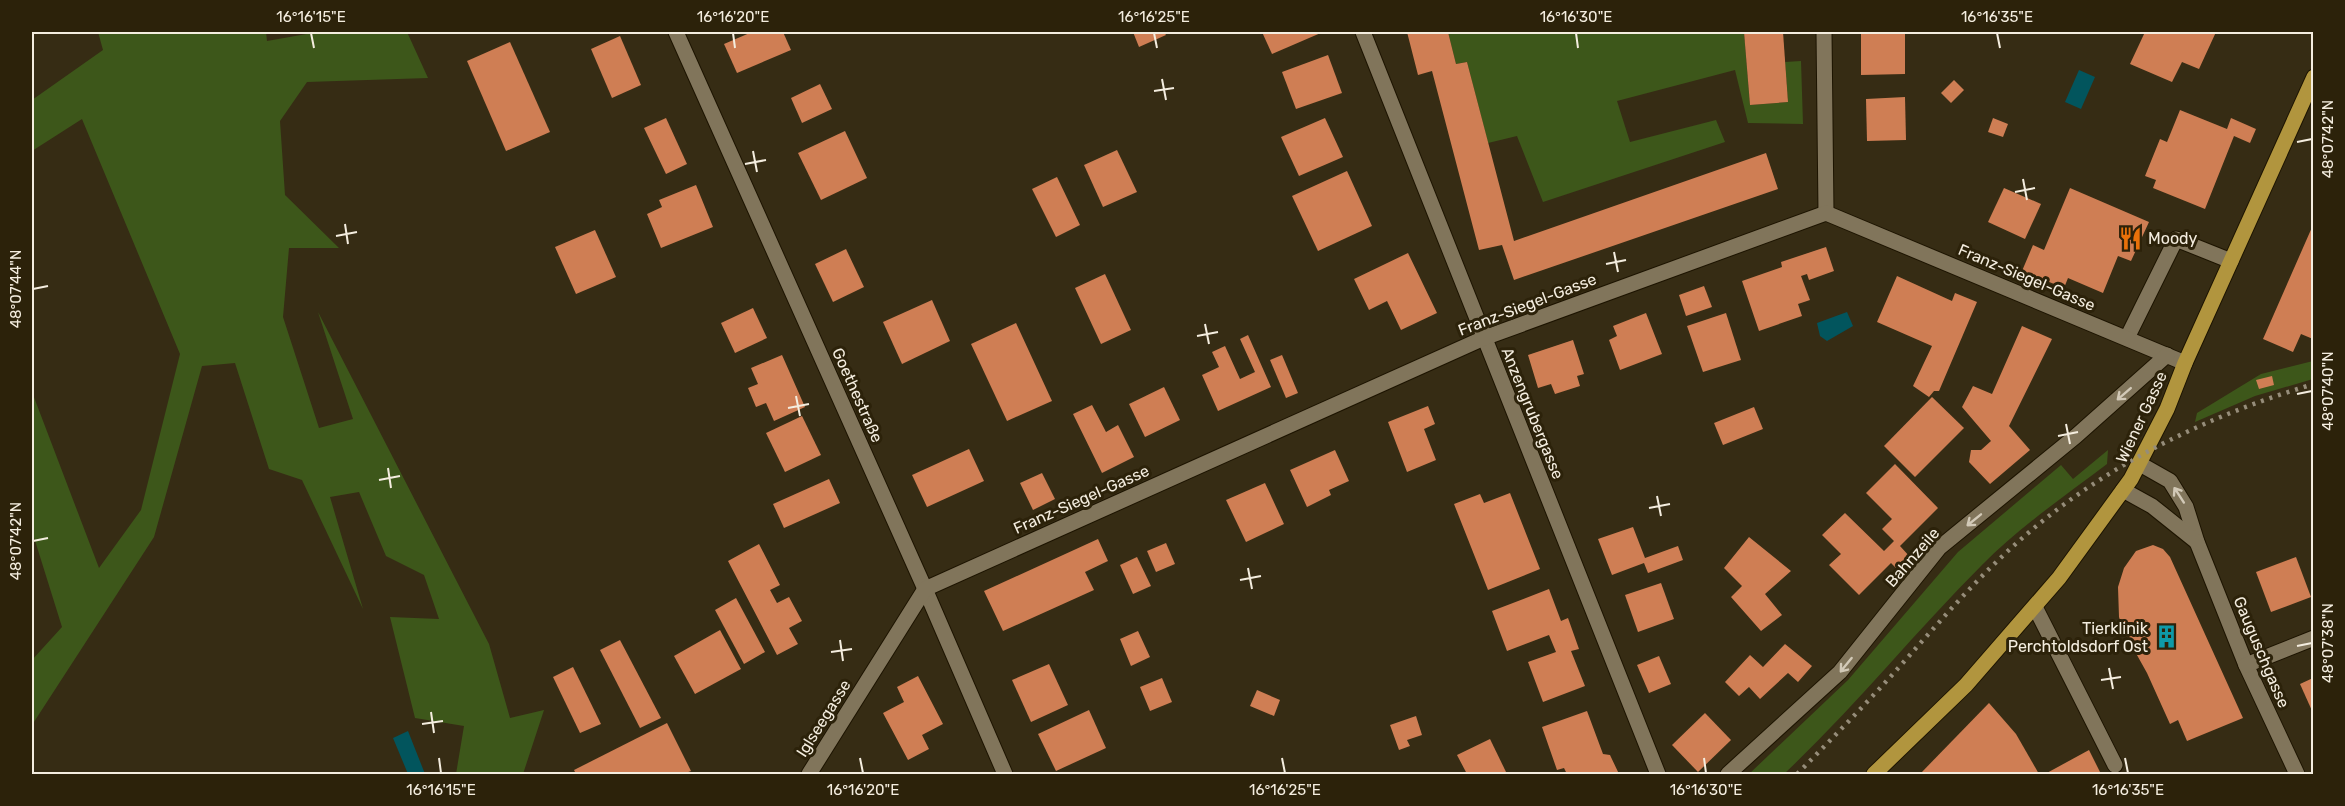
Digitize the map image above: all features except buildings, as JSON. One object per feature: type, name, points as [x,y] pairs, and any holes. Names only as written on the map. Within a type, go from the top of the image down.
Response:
[{"type":"main road","name":"Wiener Gasse","points":[[1874,774],[1966,685],[2035,607],[2059,578],[2140,464],[2167,409],[2185,363],[2313,77]]},
{"type":"street","name":"Goethestraße","points":[[676,32],[925,589],[1005,774]]},
{"type":"street","name":"Anzengrubergasse","points":[[1363,32],[1658,774]]},
{"type":"street","points":[[1824,32],[1826,213]]},
{"type":"street","name":"Franz-Siegel-Gasse","points":[[925,589],[1484,338],[1826,213],[2185,363]]},
{"type":"street","points":[[2127,338],[2176,238],[2231,261]]},
{"type":"street","name":"Bahnzeile","points":[[1728,774],[1840,672],[1940,548],[2076,436],[2167,355]]},
{"type":"street","name":"Gauguschgasse","points":[[2140,464],[2170,481],[2186,507],[2197,542],[2246,666],[2297,774]]},
{"type":"street","name":"Gauguschgasse","points":[[2123,490],[2152,506],[2197,542]]},
{"type":"street","name":"Iglseegasse","points":[[809,774],[925,589]]},
{"type":"street","points":[[2035,607],[2115,765]]},
{"type":"street","points":[[2246,666],[2313,638]]},
{"type":"green space","points":[[98,32],[143,32],[145,34],[154,32],[266,32],[267,41],[318,32],[407,32],[428,78],[307,82],[280,121],[285,195],[339,248],[289,248],[283,317],[319,428],[353,419],[318,312],[489,644],[510,718],[544,710],[523,774],[456,774],[464,726],[415,718],[390,617],[439,619],[424,575],[386,556],[359,492],[330,497],[363,609],[302,480],[269,469],[235,363],[202,366],[154,537],[32,725],[32,660],[62,627],[32,531],[32,392],[99,568],[141,510],[180,354],[82,119],[32,151],[32,100],[103,50]]},
{"type":"green space","points":[[1448,32],[1744,32],[1750,105],[1788,102],[1785,62],[1801,61],[1803,124],[1748,123],[1735,70],[1617,101],[1630,142],[1716,120],[1725,142],[1543,202],[1517,136],[1488,143],[1467,62],[1456,64]]},
{"type":"green space","points":[[2313,361],[2313,379],[2255,396],[2195,422],[2197,413],[2261,374]]},
{"type":"green space","points":[[2108,450],[2107,464],[2042,513],[1996,552],[1784,774],[1749,774],[1848,680],[1958,552],[2061,465],[2073,479]]},
{"type":"water","points":[[2079,70],[2095,77],[2081,109],[2065,102]]},
{"type":"water","points":[[1847,312],[1853,326],[1827,341],[1820,336],[1817,323]]},
{"type":"water","points":[[408,731],[425,774],[408,774],[393,738]]},
{"type":"railway","points":[[1797,774],[1882,686],[1983,575],[2051,514],[2085,489],[2158,446],[2234,411],[2314,384]]},
{"type":"place","name":"Moody","points":[[2130,238]]},
{"type":"place","name":"Tierklinik Perchtoldsdorf Ost","points":[[2166,637]]}]
